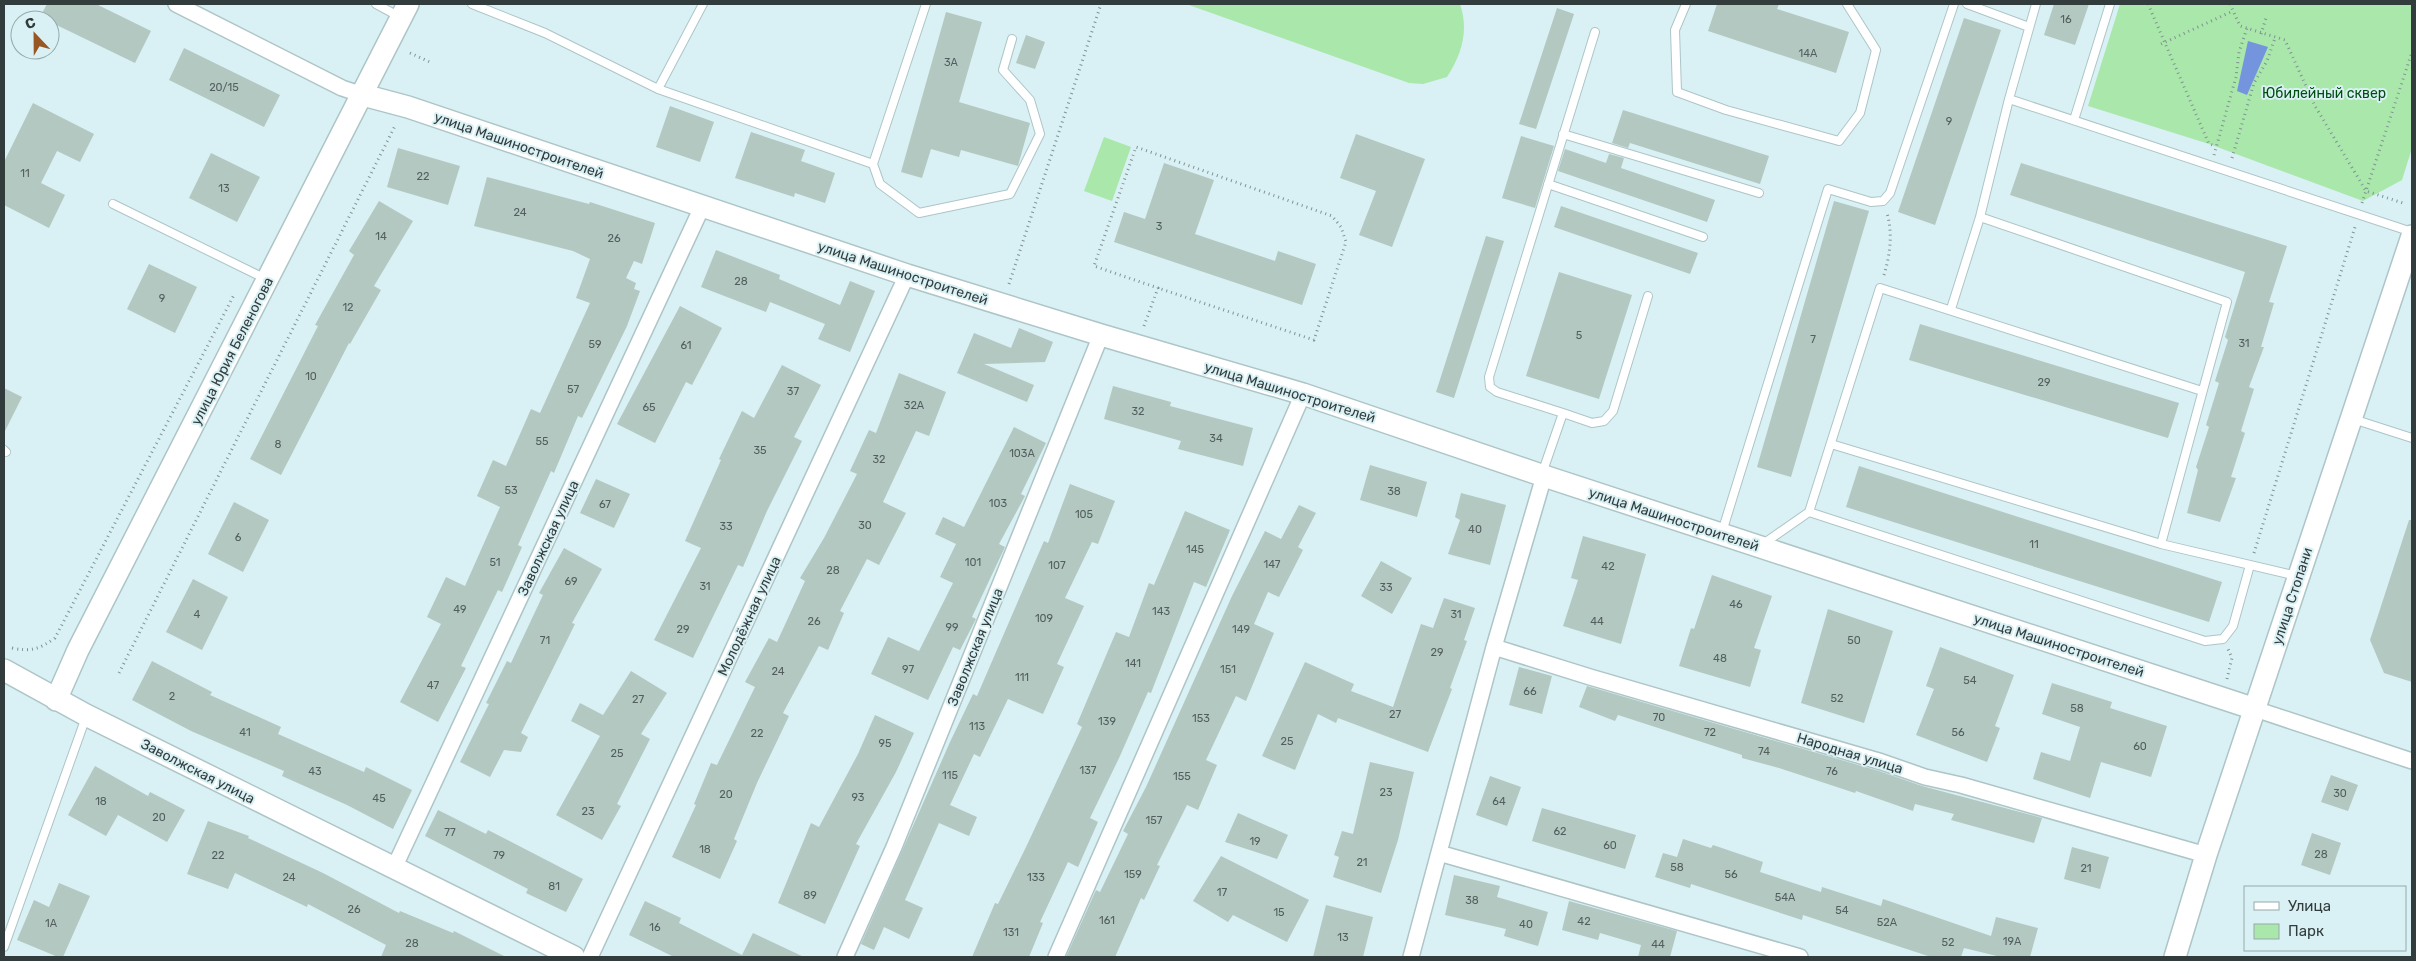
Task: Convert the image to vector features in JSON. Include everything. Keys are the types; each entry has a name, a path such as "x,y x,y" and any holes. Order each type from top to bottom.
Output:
{"street":[{"name":"улица Машиностроителей","path":"176,4 342,88 408,107 702,208 907,275 1101,335 1303,394 1759,547 2412,760"},
{"name":"улица Юрия Беленогова","path":"56,700 78,650 405,11"},
{"name":"Заволжская улица","path":"394,868 702,208"},
{"name":"улица Стопани","path":"2175,957 2206,855 2351,418 2407,271 2412,236"},
{"name":"Молодёжная улица","path":"590,957 907,275"},
{"name":"Заволжская улица","path":"845,957 894,847 1101,335"},
{"path":"1056,957 1303,394"},
{"path":"1411,957 1494,647 1544,476"},
{"name":"Народная улица","path":"1494,647 1590,678 1882,762 1925,777 1961,785 2206,855"},
{"name":"Заволжская улица","path":"4,670 56,700 574,957"},
{"path":"1439,853 1800,957"}],"lane":[{"path":"376,4 405,11"},
{"path":"472,4 545,33 658,89 874,164"},
{"path":"658,89 703,4"},
{"path":"926,4 874,164 880,184 919,213 1010,194 1040,134 1030,100 1003,70 1012,39"},
{"path":"1686,4 1675,30 1677,92 1726,110 1839,142 1860,113 1876,50 1847,4"},
{"path":"1722,534 1828,189 1871,202 1883,200 1890,192 1954,4"},
{"path":"1967,4 2029,26"},
{"path":"1951,309 1980,217 2009,99 2036,4"},
{"path":"2074,120 2110,4"},
{"path":"1595,32 1489,377 1490,387 1497,392 1592,422 1604,421 1614,411 1648,296"},
{"path":"2009,99 2412,232"},
{"path":"1564,134 1759,193"},
{"path":"1548,184 1702,237"},
{"path":"113,204 268,280"},
{"path":"1980,217 2228,302 2161,544"},
{"path":"1759,547 1809,512 1880,288 1951,309 2202,391"},
{"path":"1544,476 1544,465 1563,413"},
{"path":"2351,418 2412,438"},
{"path":"1831,444 2161,544 2298,577"},
{"path":"1809,512 2205,641 2223,639 2233,626 2250,565"},
{"path":"4,947 86,715"}],"path":[{"path":"1009,284 1101,4"},
{"path":"2148,4 2209,144 2216,146"},
{"path":"2230,4 2240,26 2284,40 2315,106 2366,191 2403,203"},
{"path":"2161,44 2233,11"},
{"path":"2261,34 2267,15"},
{"path":"2211,165 2236,77 2239,52 2247,28"},
{"path":"2229,171 2252,89 2267,61 2275,38"},
{"path":"2362,203 2412,52"},
{"path":"410,53 432,64"},
{"path":"119,673 398,120"},
{"path":"1136,147 1332,216 1341,226 1346,242 1314,340 1158,288 1094,266 1136,147"},
{"path":"1880,288 1888,262 1891,234 1883,200"},
{"path":"2250,565 2356,224"},
{"path":"12,648 27,652 43,647 55,638 247,270"},
{"path":"1142,329 1158,288"},
{"path":"2223,639 2232,658 2226,680"}],"green space":[{"path":"1186,4 1460,4 1463,14 1464,32 1457,60 1447,77 1423,84 1409,83"},
{"name":"Юбилейный сквер","path":"2120,4 2412,4 2412,148 2402,180 2363,201 2209,144 2088,106"},
{"path":"1104,137 1131,147 1112,201 1084,191"}],"water":[{"path":"2248,41 2268,47 2247,95 2237,91"}],"building":[{"path":"47,4 96,4 151,31 135,63 60,27 60,10 44,10"},
{"path":"1717,4 1779,4 1777,9 1849,32 1836,73 1708,31"},
{"path":"2054,4 2089,4 2075,45 2044,35"},
{"path":"1557,8 1574,14 1536,129 1519,124"},
{"path":"946,12 982,22 959,102 1030,123 1018,166 961,150 959,157 931,149 922,178 901,172"},
{"path":"1964,18 2001,30 1935,225 1898,212"},
{"path":"1026,35 1045,42 1035,69 1016,63"},
{"path":"184,48 280,95 264,127 169,80"},
{"path":"33,103 94,134 80,162 57,151 41,183 65,195 49,228 4,205 4,162"},
{"path":"670,106 714,122 700,162 656,147"},
{"path":"1623,110 1769,156 1760,184 1630,143 1628,148 1612,143"},
{"path":"751,132 805,150 801,161 835,173 825,203 795,193 794,197 735,178"},
{"path":"1356,134 1425,159 1392,247 1359,235 1376,191 1340,178"},
{"path":"1521,136 1554,146 1535,208 1502,198"},
{"path":"398,148 460,166 448,205 387,187"},
{"path":"1565,149 1606,163 1609,154 1624,158 1621,168 1715,200 1707,222 1558,171"},
{"path":"211,153 260,177 237,222 189,198"},
{"path":"1164,163 1214,180 1195,234 1275,261 1278,251 1316,264 1302,305 1114,242 1124,212 1145,219"},
{"path":"2021,163 2287,246 2269,302 2274,303 2261,347 2264,347 2249,387 2254,389 2241,431 2245,433 2231,477 2236,478 2220,522 2187,513 2198,470 2196,467 2209,427 2206,425 2219,383 2215,381 2228,340 2225,337 2245,272 2010,195"},
{"path":"487,177 589,204 590,202 655,223 642,264 634,261 626,278 636,283 634,289 640,291 627,326 582,418 578,416 554,473 551,471 518,545 522,547 502,592 498,590 461,666 466,668 438,722 400,702 441,624 427,617 446,577 465,586 500,507 477,496 493,460 506,466 531,409 540,413 590,303 576,298 590,259 573,251 474,226"},
{"path":"379,201 413,221 374,286 381,290 349,343 281,475 250,459 318,326 315,325 354,255 349,251"},
{"path":"1834,201 1869,211 1791,477 1757,467"},
{"path":"1561,206 1698,253 1690,274 1554,227"},
{"path":"1486,236 1504,241 1454,398 1436,392"},
{"path":"716,250 780,275 779,279 840,305 850,281 875,291 850,352 818,339 825,324 770,302 766,312 701,287"},
{"path":"149,264 197,287 175,333 127,309"},
{"path":"1559,272 1632,295 1599,399 1526,376"},
{"path":"680,306 722,328 692,385 686,382 655,443 617,424"},
{"path":"1920,324 2179,403 2168,438 1909,360"},
{"path":"1019,328 1053,342 1045,362 984,364 1034,385 1027,402 957,373 974,333 1011,348"},
{"path":"782,365 821,385 794,437 802,441 767,511 743,567 738,565 693,658 654,640 701,548 685,541 721,460 719,459 742,411 754,418"},
{"path":"899,373 946,392 929,436 916,431 883,502 906,513 879,565 867,559 840,611 844,613 828,650 819,646 783,713 789,716 757,783 734,839 737,841 720,879 672,857 696,805 694,804 711,763 717,765 755,687 745,682 769,638 777,642 805,581 800,578 824,538 857,474 850,471 869,430 876,433"},
{"path":"1113,386 1171,402 1170,406 1253,428 1243,466 1178,449 1181,441 1104,419"},
{"path":"4,388 22,397 4,433"},
{"path":"1014,427 1046,443 1021,494 1025,496 999,544 1005,547 972,617 976,619 960,650 953,647 928,700 871,674 888,637 919,651 953,583 940,577 956,544 935,534 943,517 964,527"},
{"path":"1370,465 1427,482 1417,517 1360,500"},
{"path":"1859,466 2222,582 2209,622 1846,507"},
{"path":"596,479 630,494 614,528 580,513"},
{"path":"1070,484 1115,501 1098,544 1092,542 1065,598 1084,606 1057,664 1064,667 1043,714 1008,699 980,757 974,754 950,805 977,817 969,836 939,823 905,900 923,908 909,939 884,927 874,950 861,944 950,742 973,694 977,696 1044,541 1048,543"},
{"path":"1461,493 1506,505 1490,565 1448,554 1460,520 1455,517"},
{"path":"234,502 269,520 243,572 208,554"},
{"path":"1299,505 1316,513 1298,547 1303,550 1279,597 1268,592 1254,624 1274,633 1246,701 1236,696 1206,760 1217,765 1198,810 1187,805 1157,865 1160,866 1144,900 1141,898 1115,957 1066,957 1096,890 1100,892 1128,834 1123,831 1146,787 1232,596 1265,531 1281,539"},
{"path":"1185,511 1230,530 1206,587 1194,582 1151,693 1148,692 1090,818 1098,822 1078,867 1068,862 1040,922 1043,923 1029,957 972,957 995,903 998,904 1082,727 1077,724 1116,632 1129,637 1149,583 1154,585"},
{"path":"2409,520 2412,520 2412,682 2384,673 2370,640"},
{"path":"1583,536 1646,554 1621,644 1563,626 1578,580 1571,578"},
{"path":"564,548 602,569 572,623 575,624 521,733 528,737 521,752 504,750 490,777 460,762 489,704 486,703 507,661 511,663 543,595 539,593"},
{"path":"1381,561 1412,578 1392,614 1361,596"},
{"path":"1712,575 1772,596 1754,648 1761,650 1750,687 1679,666 1691,628 1694,629"},
{"path":"193,579 228,597 202,650 166,632"},
{"path":"1444,598 1475,608 1464,640 1467,641 1450,688 1452,689 1428,752 1338,718 1336,723 1318,714 1295,770 1262,756 1305,662 1354,684 1351,691 1393,707 1421,624 1433,628"},
{"path":"1828,609 1893,631 1864,723 1801,703"},
{"path":"1940,647 2014,675 1995,726 2000,728 1987,762 1916,735 1934,689 1926,686"},
{"path":"152,661 212,692 210,695 281,727 278,734 364,772 366,767 412,790 393,829 347,805 282,776 284,771 191,731 132,700"},
{"path":"1519,667 1552,676 1542,714 1509,705"},
{"path":"631,671 667,693 641,734 650,739 617,804 621,806 602,840 556,815 600,736 571,721 580,703 603,715"},
{"path":"2052,683 2112,702 2110,708 2167,726 2151,777 2101,762 2090,798 2033,779 2041,752 2070,761 2080,727 2042,714"},
{"path":"1587,686 1879,771 1922,786 2042,818 2034,843 1951,820 1954,814 1915,804 1913,811 1856,791 1855,793 1742,758 1742,755 1618,715 1615,721 1579,707"},
{"path":"875,715 914,733 896,772 856,844 860,846 825,924 778,903 811,823 819,827 858,754"},
{"path":"1370,762 1414,772 1398,840 1381,893 1333,877 1339,857 1334,855 1342,831 1353,834"},
{"path":"95,766 148,796 150,792 185,810 167,842 118,815 106,836 68,815"},
{"path":"2331,775 2358,785 2348,811 2321,802"},
{"path":"1490,776 1521,787 1507,826 1476,815"},
{"path":"1542,808 1636,835 1625,869 1532,841"},
{"path":"438,810 486,834 488,830 583,879 566,912 526,893 528,889 425,836"},
{"path":"1238,813 1288,835 1277,859 1225,842"},
{"path":"208,821 249,836 248,838 323,873 399,913 400,911 453,933 454,931 506,957 381,957 386,945 308,904 307,907 235,873 228,889 187,874"},
{"path":"2312,833 2341,843 2330,875 2301,865"},
{"path":"1683,839 1711,848 1713,845 1763,862 1760,872 1821,892 1822,887 1881,906 1883,899 1991,936 1996,917 2038,928 2030,957 2001,957 1964,948 1961,957 1931,957 1803,915 1802,920 1691,884 1690,888 1655,877 1663,853 1677,857"},
{"path":"2072,847 2109,857 2100,889 2064,879"},
{"path":"1221,856 1309,900 1287,942 1233,915 1228,922 1193,901"},
{"path":"1454,875 1500,886 1497,897 1548,912 1538,946 1504,936 1506,929 1445,915"},
{"path":"59,883 90,896 63,957 58,957 17,940 34,900 49,907"},
{"path":"645,901 681,918 679,923 742,955 753,933 804,957 674,957 629,935"},
{"path":"1569,901 1677,931 1670,957 1638,957 1641,945 1600,933 1598,940 1562,930"},
{"path":"1326,905 1373,917 1363,957 1313,957"}]}
